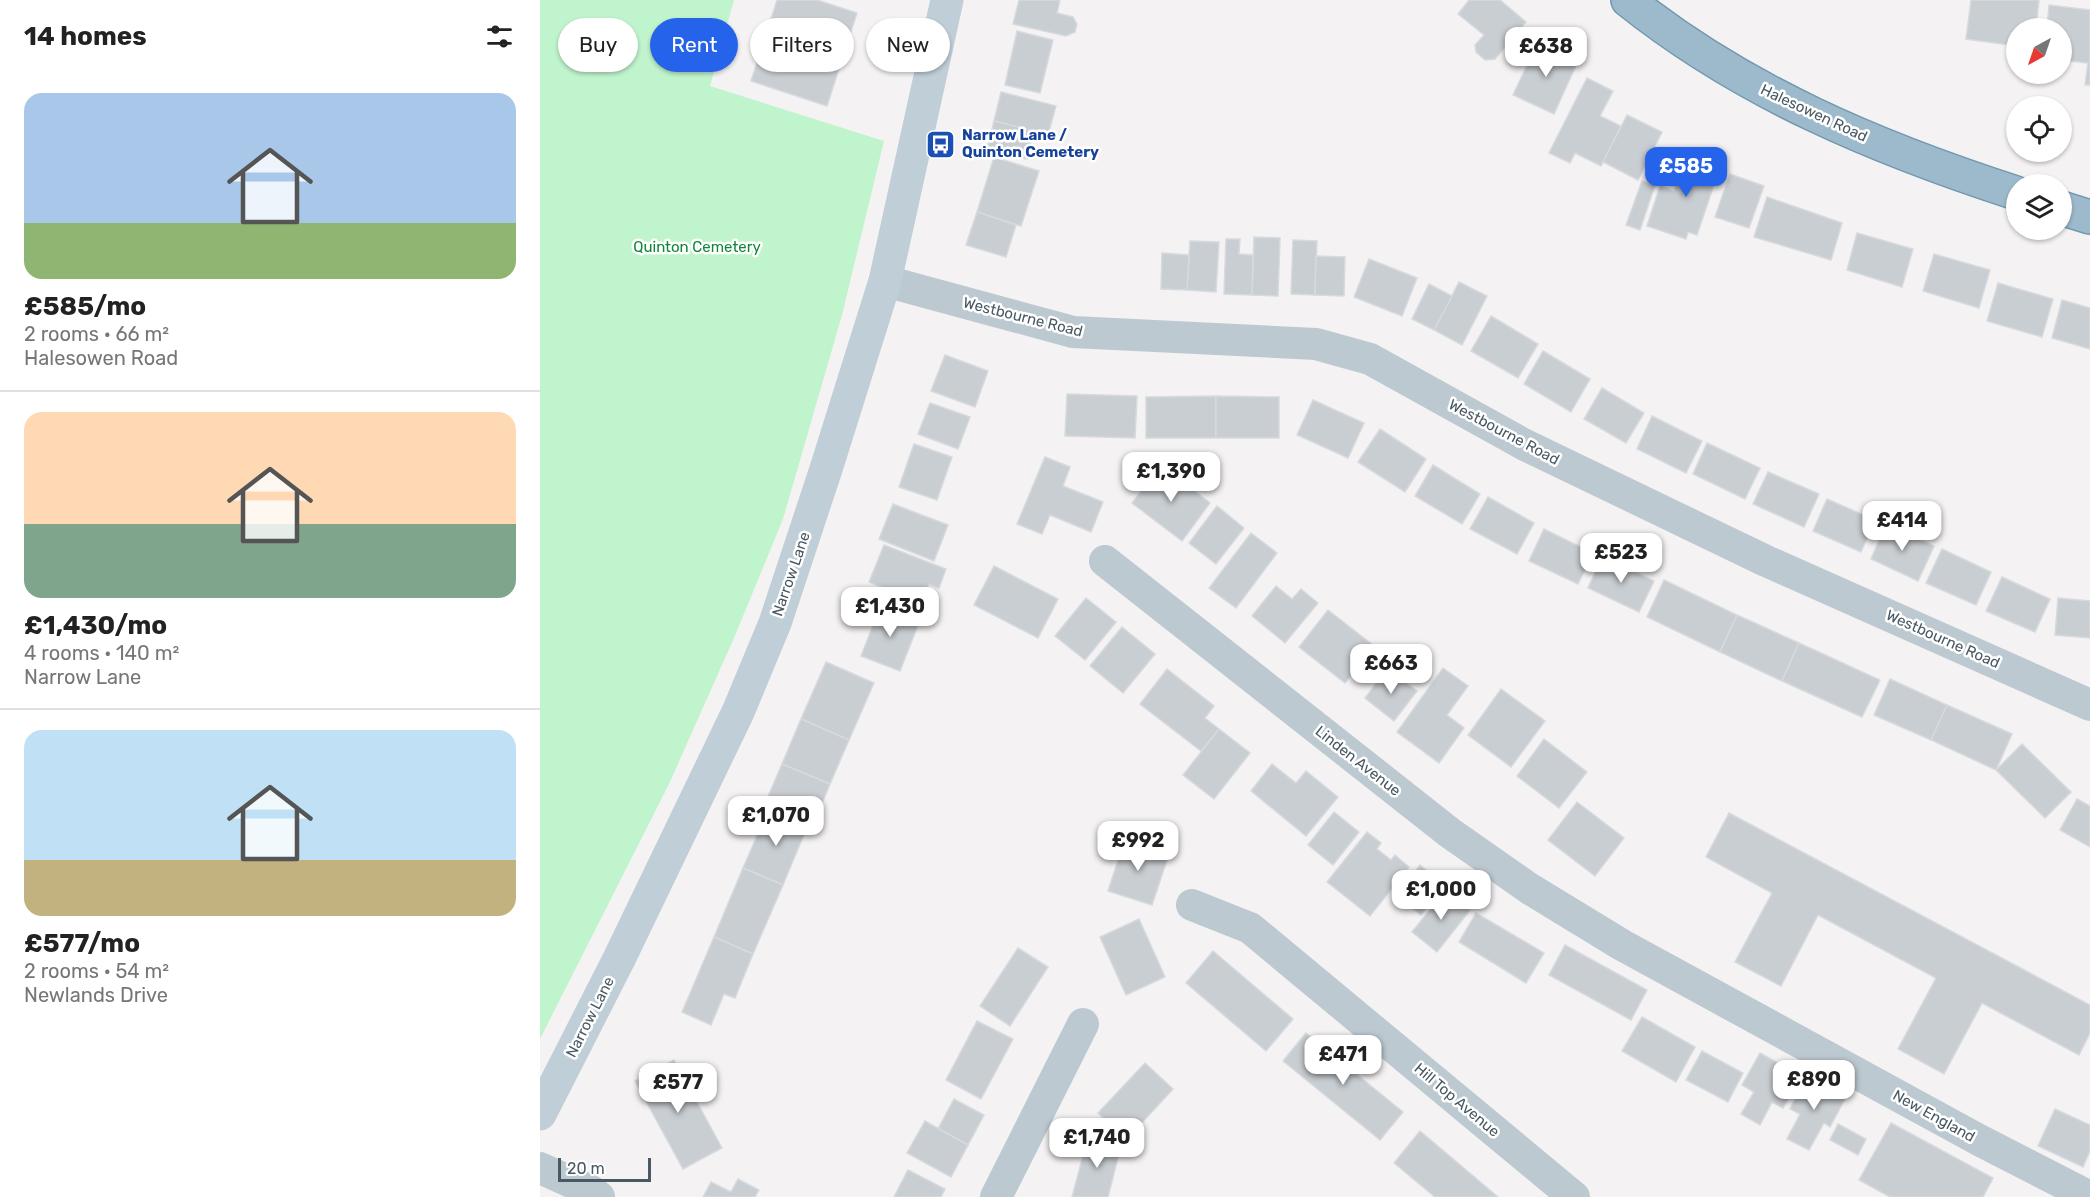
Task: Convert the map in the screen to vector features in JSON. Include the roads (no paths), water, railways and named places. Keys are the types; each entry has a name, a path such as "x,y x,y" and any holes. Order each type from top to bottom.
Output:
{"highway":[{"name":"Halesowen Road","path":"1628,0 1710,59 1777,97 1899,151 2006,189"},
{"path":"2072,211 2090,217"}],"main road":[{"name":"Narrow Lane","path":"540,1114 619,959 738,712 775,623 885,282 946,0"}],"street":[{"name":"Westbourne Road","path":"885,282 1074,332 1316,344 1370,359 1525,445 1745,551 2090,705"},
{"name":"Linden Avenue","path":"1105,561 1450,834 1530,889 1622,945"},
{"name":"Hill Top Avenue","path":"1192,905 1250,928 1574,1197"},
{"name":"New England","path":"1622,945 1979,1140 2090,1197"},
{"path":"996,1197 1083,1024"},
{"path":"540,1168 591,1191 599,1197"}],"place":[{"name":"Narrow Lane / Quinton Cemetery","path":"941,144"}],"park label":[{"name":"Quinton Cemetery","path":"697,247"}]}
